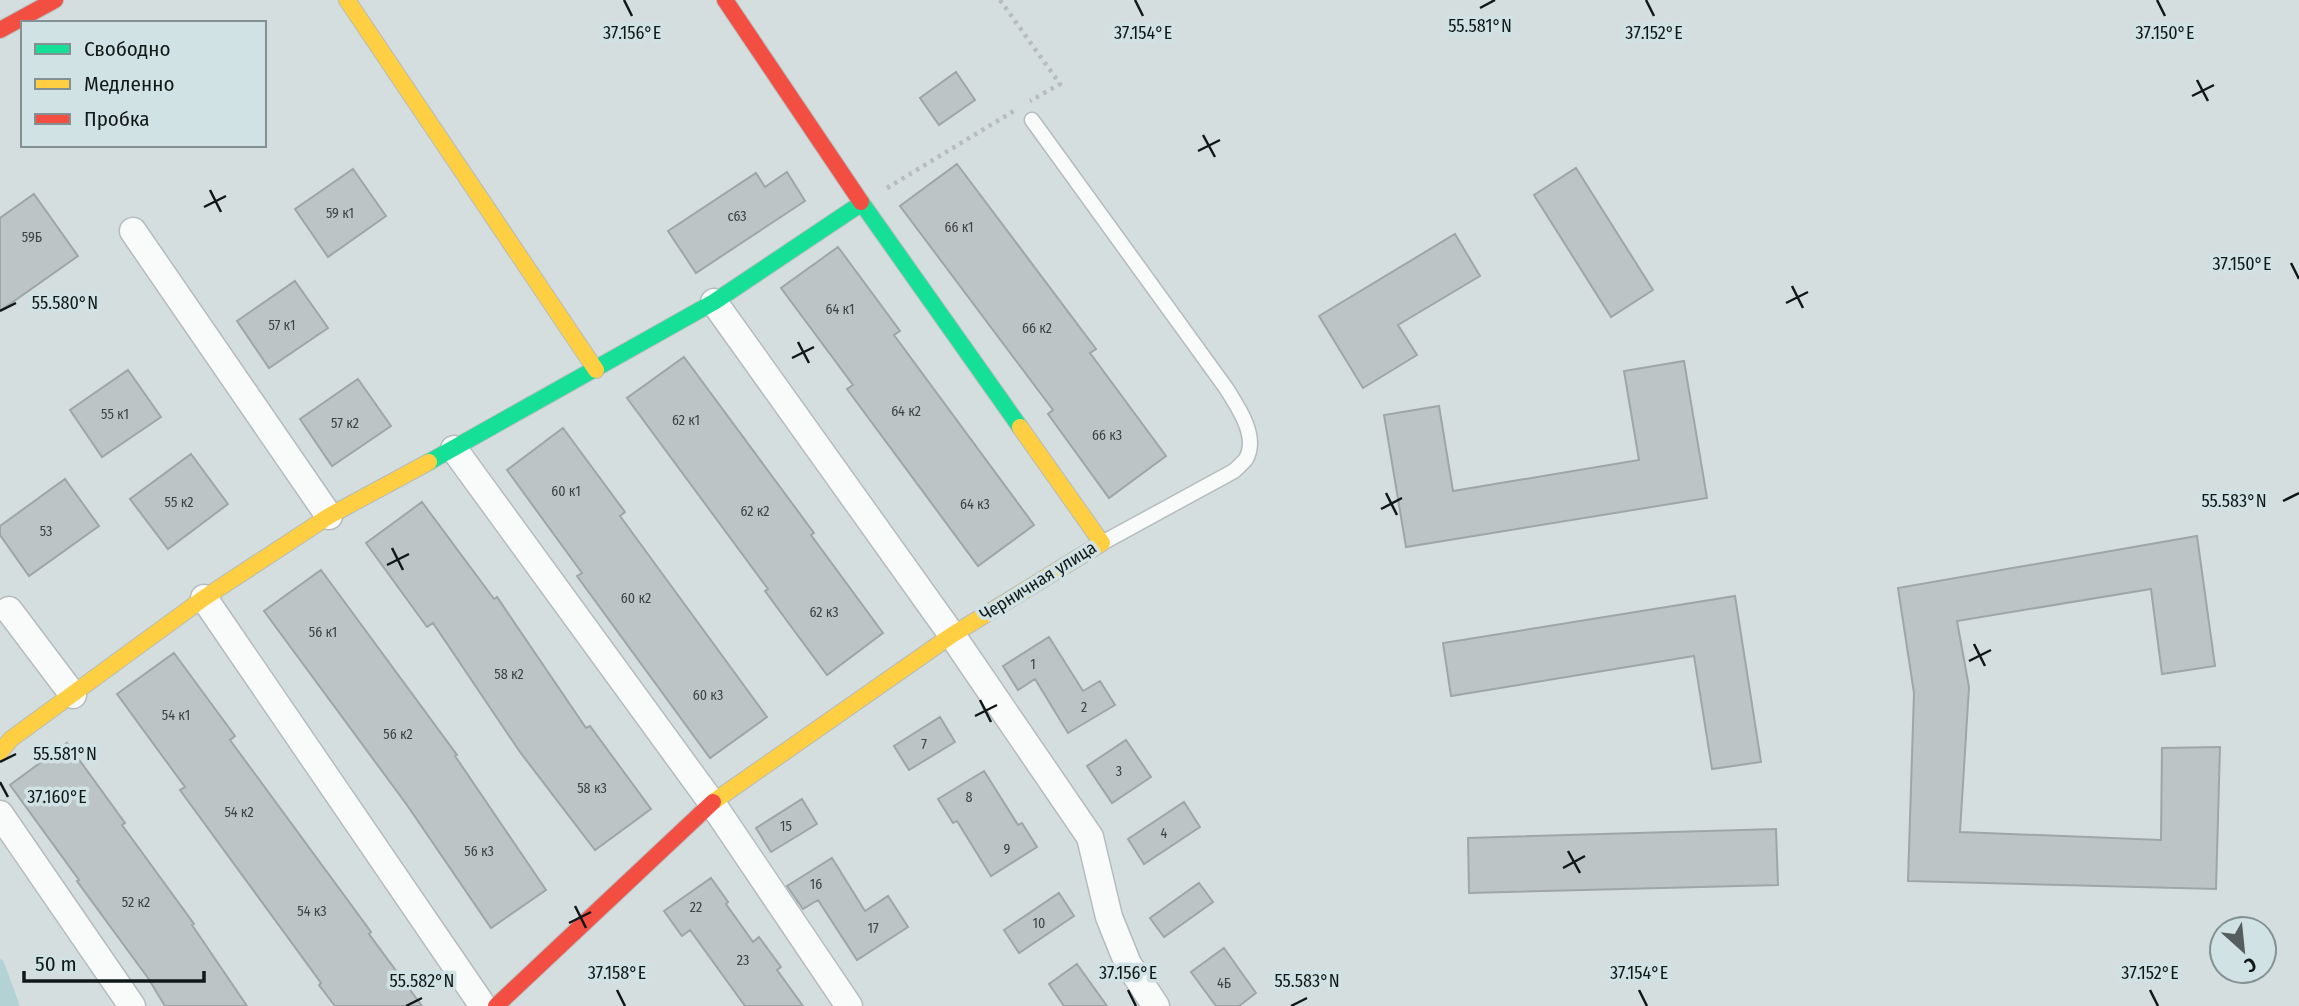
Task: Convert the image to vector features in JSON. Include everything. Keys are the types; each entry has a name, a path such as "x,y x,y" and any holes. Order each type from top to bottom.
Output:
{"street":[{"path":"0,30 55,0"},
{"path":"347,0 596,370"},
{"name":"Черничная улица","path":"496,1006 712,803 952,635 1102,543 862,203 725,0"},
{"path":"0,752 11,739 204,598 329,516 454,449 714,302 862,203"},
{"path":"133,231 329,516"},
{"path":"714,302 952,635 1090,837 1109,917 1128,964 1156,1006"},
{"path":"454,449 712,803 849,1006"},
{"path":"204,598 484,1006"},
{"path":"9,610 73,695"},
{"path":"0,814 132,1006"}],"lane":[{"path":"1032,120 1226,388 1240,410 1251,444 1246,460 1234,471 1102,543"}],"path":[{"path":"862,203 1059,83 1000,0"}],"shaded area":[{"path":"0,959 3,960 20,1006 0,1006"}],"building":[{"path":"956,72 975,100 939,125 920,98"},
{"path":"957,164 1096,349 1090,353 1166,456 1109,498 1048,414 1053,410 900,206"},
{"path":"1576,168 1653,290 1611,317 1534,195"},
{"path":"353,169 386,216 328,257 295,209"},
{"path":"787,172 805,201 696,273 668,231 756,173 765,187"},
{"path":"34,194 78,256 0,311 0,218"},
{"path":"1455,234 1480,276 1398,325 1417,355 1363,388 1319,316"},
{"path":"838,247 900,331 894,335 1034,525 978,566 847,389 853,385 781,288"},
{"path":"295,281 328,328 269,368 237,321"},
{"path":"684,357 814,533 811,535 883,633 827,675 765,591 768,589 627,398"},
{"path":"1684,361 1707,498 1406,547 1384,415 1439,406 1453,491 1639,460 1624,371"},
{"path":"128,370 161,417 102,457 70,410"},
{"path":"358,379 391,426 332,466 300,419"},
{"path":"563,428 625,512 620,516 767,717 710,758 577,576 582,573 507,470"},
{"path":"191,454 228,504 168,549 130,499"},
{"path":"65,479 99,526 29,576 0,535 0,526"},
{"path":"422,502 494,599 497,597 586,728 590,726 651,809 595,850 520,752 433,623 427,627 366,543"},
{"path":"2197,536 2215,666 2162,674 2151,589 1957,621 1969,687 1960,832 2161,840 2162,748 2220,747 2216,889 1908,881 1914,693 1898,588"},
{"path":"321,570 457,755 455,756 546,890 491,928 407,805 264,611"},
{"path":"1735,596 1761,762 1712,769 1694,656 1451,696 1443,643"},
{"path":"1049,637 1083,691 1100,681 1115,705 1068,733 1035,679 1018,690 1003,666"},
{"path":"174,653 235,736 230,740 422,1006 335,1006 180,790 185,787 117,694"},
{"path":"940,717 955,742 909,770 894,746"},
{"path":"1126,740 1151,777 1112,803 1087,766"},
{"path":"67,743 125,823 122,825 194,924 192,925 247,1006 165,1006 148,978 10,785"},
{"path":"984,771 1018,825 1022,823 1037,847 991,876 957,821 953,823 938,799"},
{"path":"802,799 817,824 771,852 756,828"},
{"path":"1184,802 1200,827 1144,864 1128,839"},
{"path":"1776,829 1778,885 1469,893 1468,838"},
{"path":"832,858 865,911 888,896 908,927 857,960 818,900 803,909 787,886"},
{"path":"711,878 753,942 759,937 781,967 777,970 803,1006 745,1006 690,930 682,936 664,911"},
{"path":"1199,883 1213,902 1164,937 1150,918"},
{"path":"1059,893 1074,916 1019,953 1004,930"},
{"path":"1224,948 1256,993 1239,1006 1216,1006 1191,972"},
{"path":"1077,964 1107,1006 1064,1006 1049,984"}],"traffic: fast":[{"path":"861,202 1020,427"},
{"path":"429,462 714,302 862,203"}],"traffic: slow":[{"path":"347,0 596,370"},
{"path":"713,802 952,635 1102,543 1020,427"},
{"path":"0,752 11,739 204,598 329,516 429,462"}],"traffic: jam":[{"path":"0,30 55,0"},
{"path":"725,0 861,202"},
{"path":"496,1006 713,802"}]}
